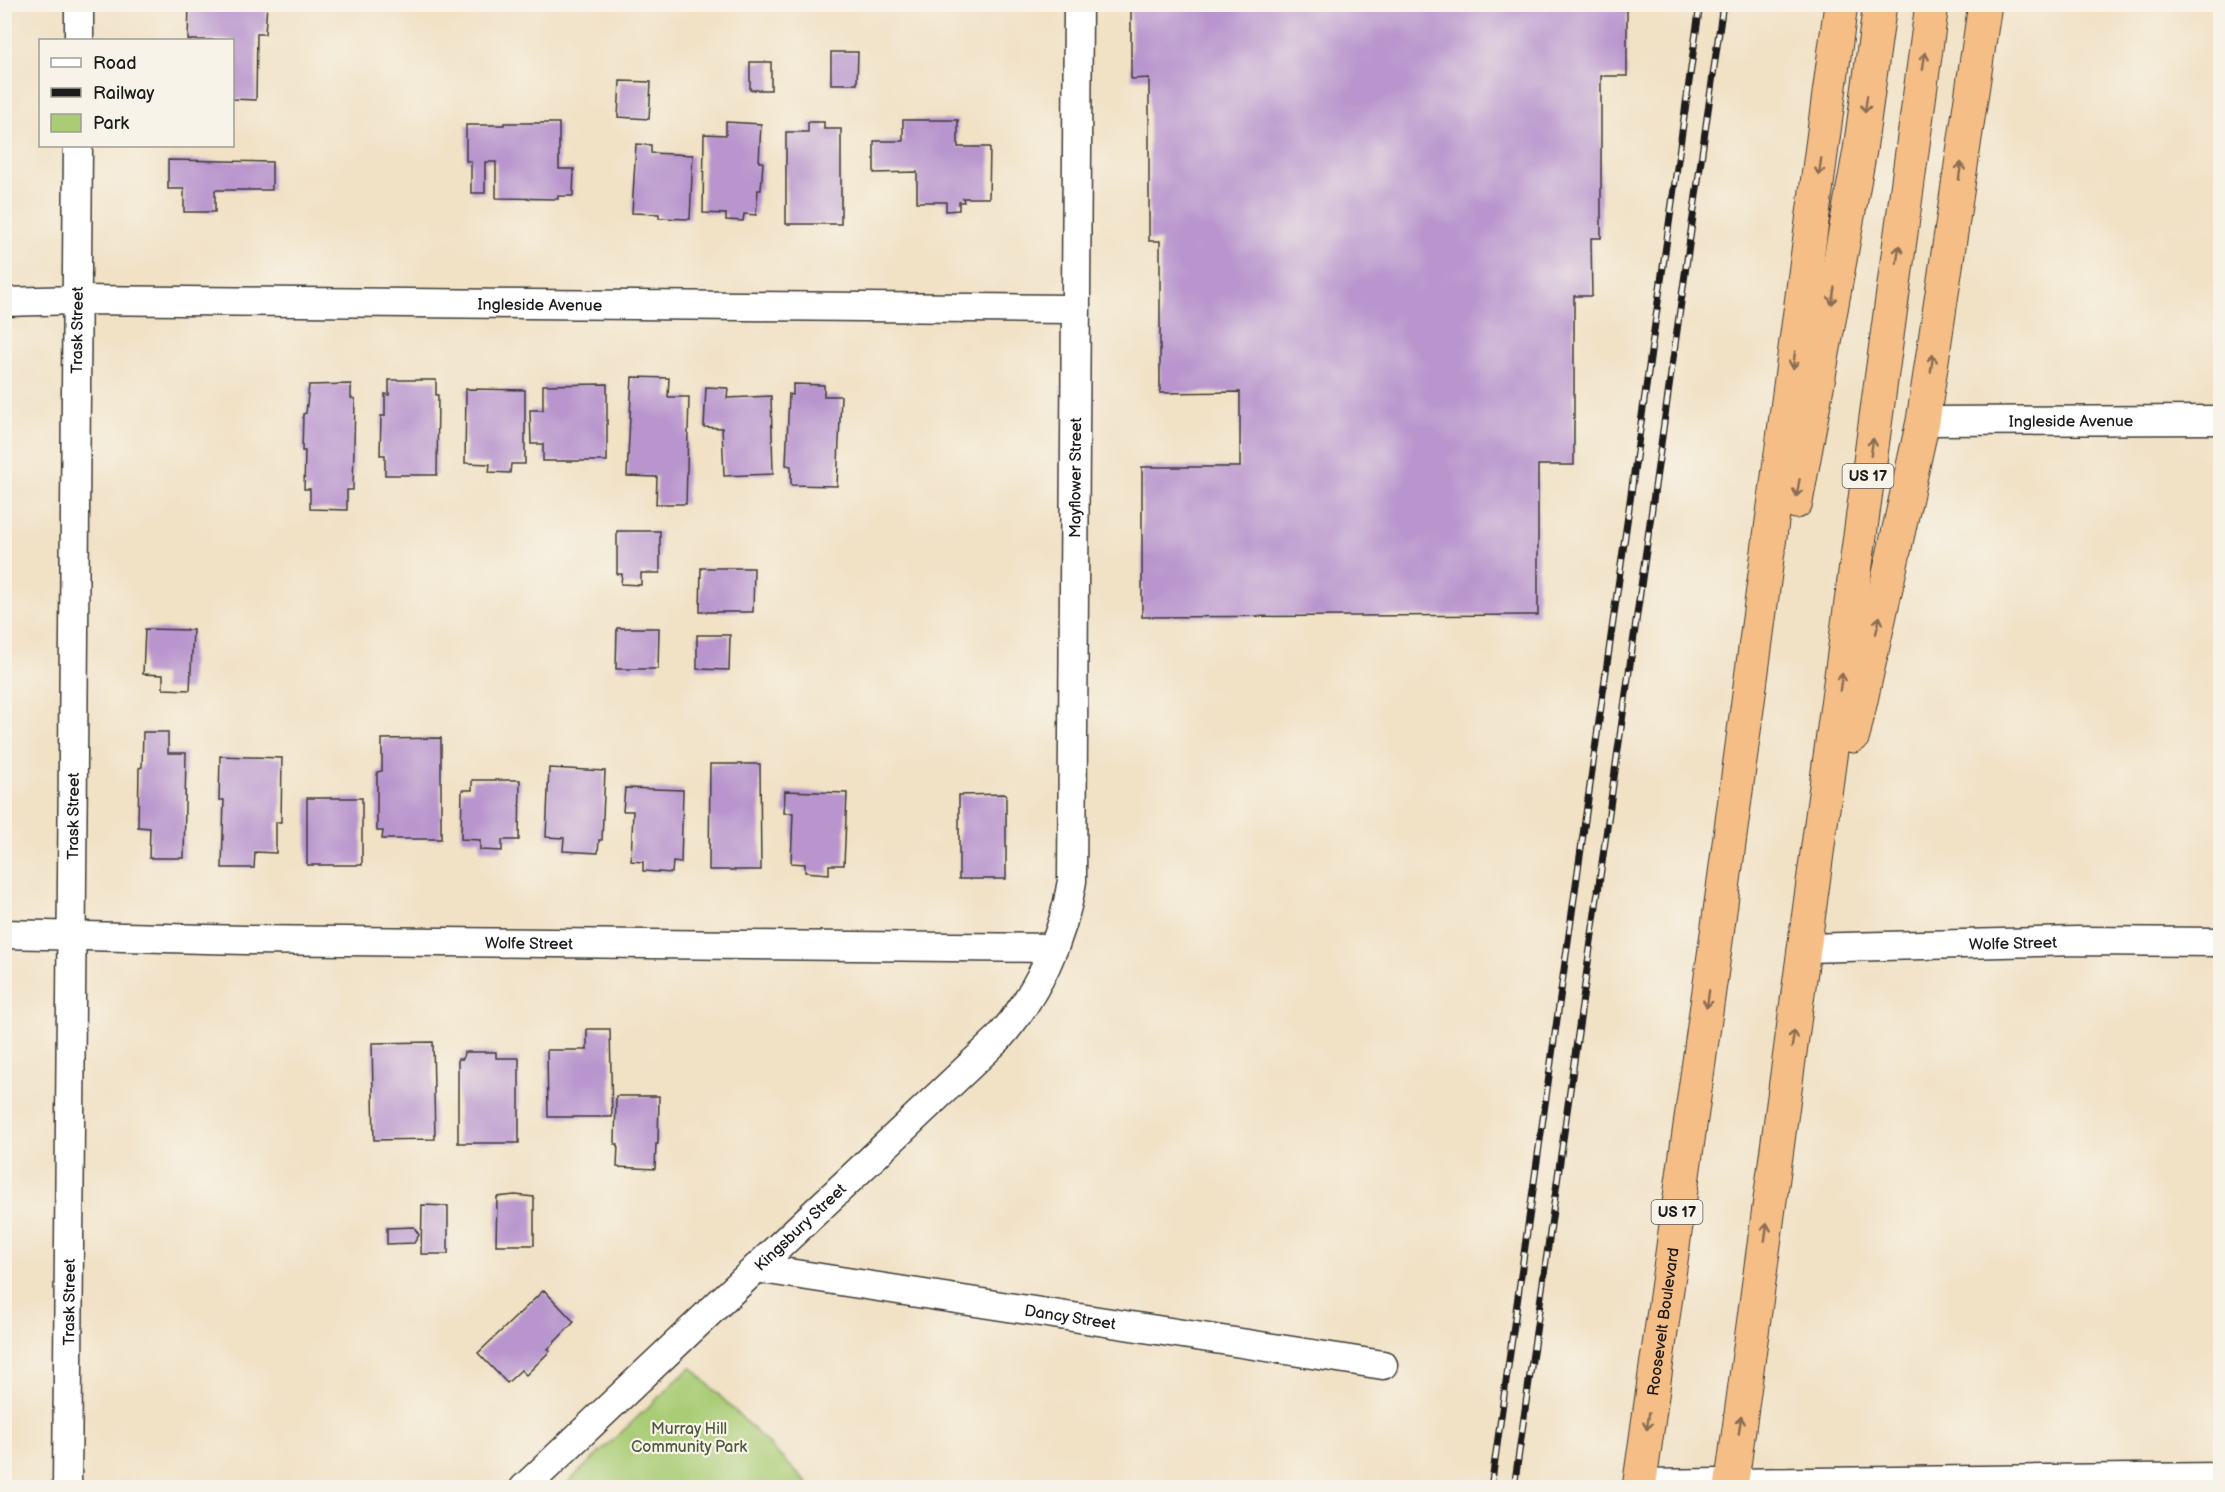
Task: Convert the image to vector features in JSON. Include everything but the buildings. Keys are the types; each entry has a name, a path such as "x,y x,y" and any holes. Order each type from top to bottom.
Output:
{"highway":[{"path":"1716,941 1841,4"},
{"name":"US 17","path":"1716,941 1860,150 1880,4"},
{"name":"US 17","path":"1731,1485 1932,4"},
{"path":"1805,948 1923,421 1985,4"},
{"name":"Roosevelt Boulevard","path":"1639,1486 1716,941"}],"street":[{"path":"79,4 79,39"},
{"name":"Mayflower Street","path":"1053,948 1072,881 1078,4"},
{"name":"Trask Street","path":"68,1488 70,935 78,147"},
{"name":"Ingleside Avenue","path":"4,302 76,300 1075,309"},
{"name":"Ingleside Avenue","path":"1923,421 2220,420"},
{"name":"Wolfe Street","path":"4,934 246,940 1053,948"},
{"name":"Wolfe Street","path":"1805,948 2078,941 2220,942"},
{"name":"Kingsbury Street","path":"524,1488 998,1039 1016,1019 1038,985 1053,948"},
{"name":"Dancy Street","path":"756,1268 1383,1365"},
{"path":"1639,1486 2220,1478"}],"green space":[{"name":"Murray Hill Community Park","path":"691,1367 811,1487 563,1487"}],"railway":[{"path":"1491,1488 1700,4"},
{"path":"1514,1488 1723,4"}]}
